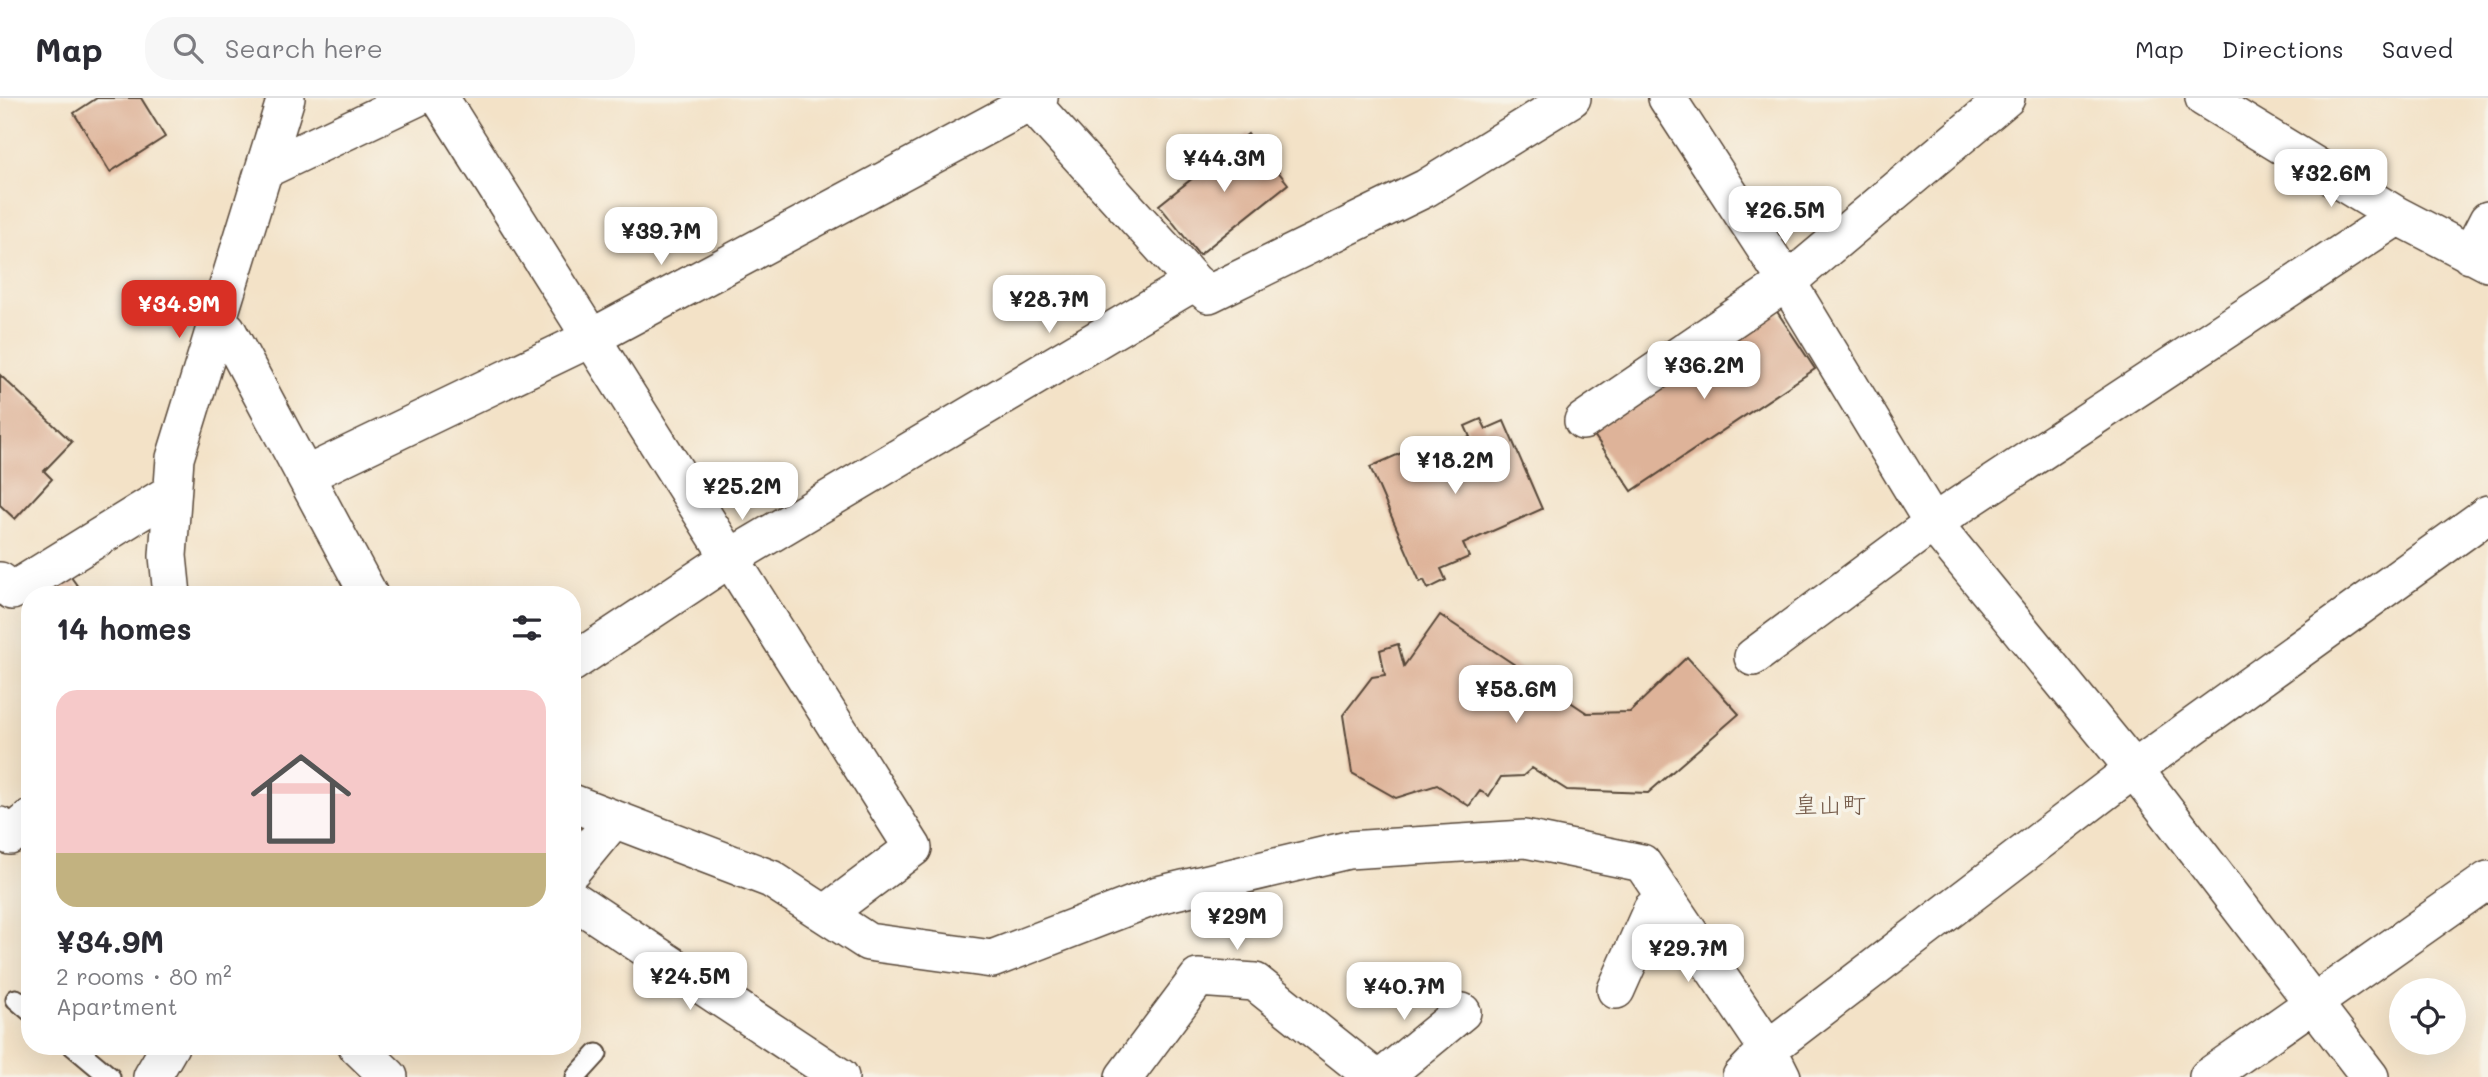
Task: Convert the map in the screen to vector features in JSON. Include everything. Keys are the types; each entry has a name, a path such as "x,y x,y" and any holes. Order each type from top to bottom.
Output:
{"street":[{"path":"171,586 167,556 175,458 214,324 286,98"},
{"path":"264,170 415,98"},
{"path":"440,98 589,339 913,849 825,914"},
{"path":"306,475 589,339 1033,100 1194,282 1209,294 1426,188 1572,98"},
{"path":"1667,98 1787,282 1933,523 2134,769 2370,1077"},
{"path":"1584,421 1787,282 2006,98"},
{"path":"2207,99 2398,216 2479,259 2488,220"},
{"path":"1753,657 1933,523 2398,216"},
{"path":"581,657 730,558 1194,282"},
{"path":"214,324 227,330 364,586"},
{"path":"4,593 172,492"},
{"path":"1741,1077 1775,1063 2134,769 2488,514"},
{"path":"581,806 771,880 868,942 992,959 1158,895 1348,849 1525,839 1642,863 1775,1063"},
{"path":"581,859 614,819"},
{"path":"0,826 10,835 21,826"},
{"path":"2208,1077 2488,880"},
{"path":"1616,990 1652,909 1665,899"},
{"path":"581,905 840,1077"},
{"path":"1124,1077 1198,978 1255,982 1374,1077"},
{"path":"1383,1077 1462,1012"},
{"path":"152,1077 165,1055"},
{"path":"366,1055 389,1077"}],"lane":[{"path":"576,1077 597,1054"},
{"path":"84,1055 110,1077"}],"building":[{"path":"97,98 141,98 165,137 110,172 74,113"},
{"path":"1248,134 1288,184 1199,255 1159,205"},
{"path":"1776,310 1815,369 1632,491 1592,432"},
{"path":"0,375 72,442 44,471 52,479 15,519 0,505"},
{"path":"1481,419 1486,429 1504,421 1542,509 1463,544 1469,557 1441,569 1446,580 1428,589 1424,580 1420,582 1370,467 1417,446 1423,458 1470,437 1465,426"},
{"path":"68,573 77,586 50,586"},
{"path":"1440,615 1587,713 1630,712 1687,657 1739,714 1648,793 1567,790 1532,768 1523,776 1501,777 1489,796 1480,791 1469,806 1437,785 1396,798 1352,773 1343,715 1372,677 1385,675 1380,650 1398,644 1404,666"}],"district":[{"name":"皇山町","path":"1830,803"}]}
